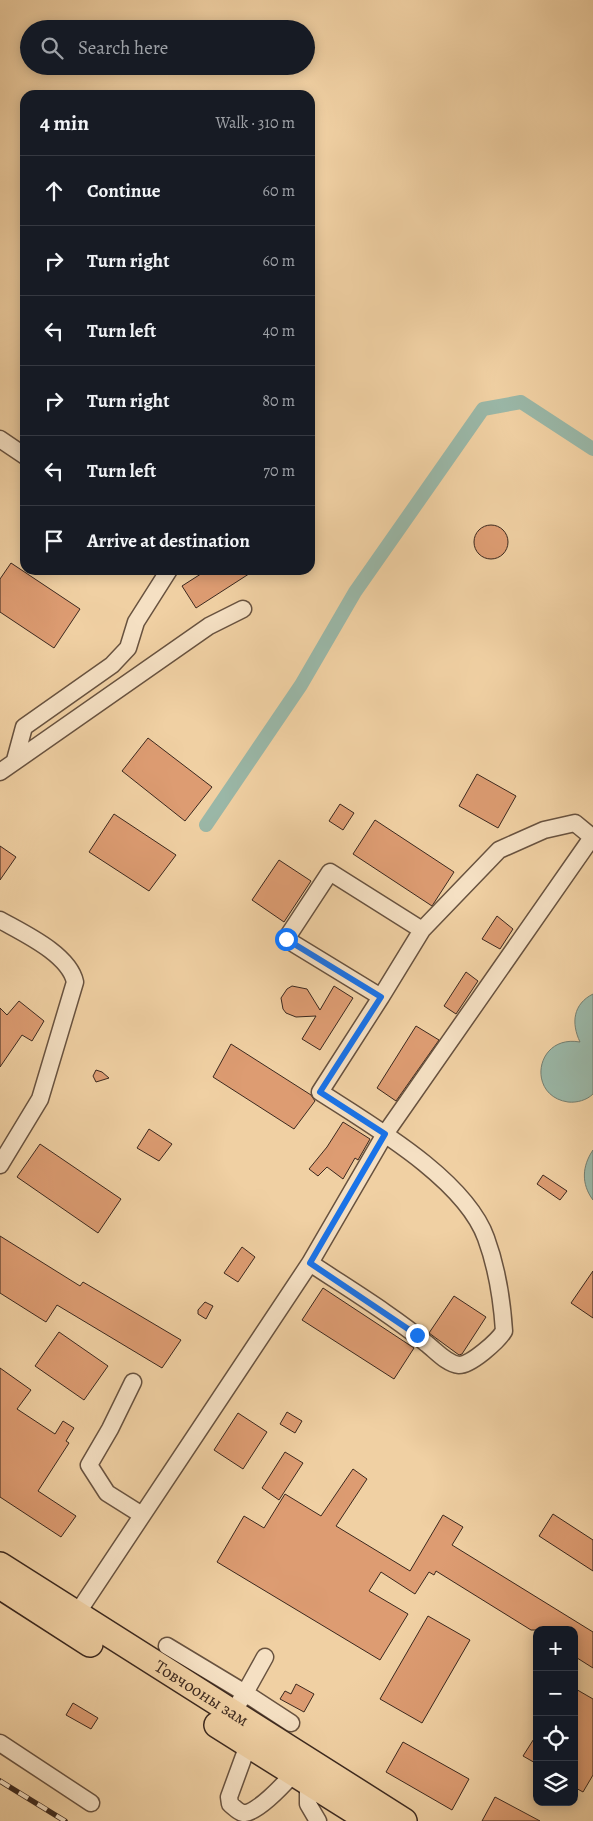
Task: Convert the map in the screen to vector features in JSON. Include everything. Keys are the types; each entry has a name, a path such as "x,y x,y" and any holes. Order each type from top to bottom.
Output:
{"highway":[{"name":"Товчооны зам","path":"0,1565 76,1615 238,1703 404,1821"},
{"name":"Товчооны зам","path":"0,1586 248,1745 303,1787 370,1821"}],"street":[{"path":"0,439 20,453"},
{"path":"15,760 24,727 112,665 128,648 136,622 166,575"},
{"path":"0,772 209,626 243,609"},
{"path":"76,1615 310,1263 385,1134 593,836 575,823 544,830 499,850 422,930 320,1092 385,1134 429,1166 472,1213 488,1246 502,1299 504,1331 498,1340 462,1365 452,1364 417,1335 310,1263"},
{"path":"381,997 286,939 330,872 422,930"},
{"path":"0,920 41,944 64,961 70,969 75,982 40,1099 0,1164"},
{"path":"133,1382 110,1429 89,1465 107,1493 142,1515"},
{"path":"168,1646 238,1703 291,1722"},
{"path":"238,1703 265,1657"},
{"path":"0,1743 91,1803"},
{"path":"248,1745 229,1797 230,1804 241,1813 248,1812 269,1798 303,1787"},
{"path":"303,1787 305,1821"},
{"path":"303,1787 318,1821"}],"shaded area":[{"path":"593,994 593,1094 582,1101 568,1102 555,1097 546,1089 541,1078 541,1067 545,1056 553,1047 565,1042 580,1042 575,1028 576,1015 581,1003"},
{"path":"593,1150 593,1200 586,1188 584,1175 589,1156"}],"building":[{"path":"491,525 498,526 503,530 507,535 507,549 503,554 498,558 491,559 484,558 479,554 475,549 474,542 475,535 479,530 484,526"},
{"path":"11,563 20,569 20,575 29,575 80,609 54,648 0,612 0,579"},
{"path":"199,575 247,575 196,608 182,586"},
{"path":"148,738 212,787 185,821 122,771"},
{"path":"477,774 516,796 498,828 459,806"},
{"path":"340,804 354,813 343,830 329,821"},
{"path":"114,814 176,855 149,891 89,852"},
{"path":"375,820 454,872 432,906 353,854"},
{"path":"0,846 16,857 0,880"},
{"path":"279,860 311,881 284,922 252,900"},
{"path":"497,916 513,929 500,949 482,939"},
{"path":"466,972 478,981 456,1014 444,1006"},
{"path":"292,986 307,989 320,1010 334,986 353,998 320,1050 302,1039 316,1016 296,1017 286,1013 283,1009 281,998 287,989"},
{"path":"19,1001 44,1021 32,1041 22,1035 0,1067 0,1008 7,1015"},
{"path":"416,1026 439,1040 396,1101 377,1088"},
{"path":"231,1044 311,1095 315,1101 294,1129 213,1077"},
{"path":"96,1070 109,1078 96,1082 93,1076"},
{"path":"343,1122 370,1139 358,1160 355,1158 343,1179 327,1167 318,1176 309,1169 327,1147"},
{"path":"149,1129 172,1144 159,1161 137,1148"},
{"path":"40,1144 121,1199 98,1233 17,1177"},
{"path":"543,1175 567,1191 560,1200 537,1184"},
{"path":"0,1236 80,1286 83,1282 181,1340 162,1368 57,1305 46,1322 0,1293"},
{"path":"242,1247 255,1257 238,1282 224,1273"},
{"path":"593,1271 593,1318 571,1303"},
{"path":"323,1288 414,1348 394,1379 302,1320"},
{"path":"454,1296 486,1317 462,1354 459,1355 429,1333"},
{"path":"205,1302 213,1306 206,1319 198,1314 198,1310"},
{"path":"59,1332 108,1366 84,1400 35,1366"},
{"path":"0,1368 31,1390 17,1409 55,1434 63,1421 74,1428 66,1441 69,1443 38,1491 76,1516 61,1537 0,1497"},
{"path":"287,1412 302,1421 295,1433 280,1424"},
{"path":"238,1413 267,1432 243,1469 214,1450"},
{"path":"285,1452 303,1463 279,1500 262,1488"},
{"path":"353,1469 367,1479 336,1526 410,1571 443,1515 463,1527 452,1545 593,1632 593,1668 578,1659 578,1626 533,1626 533,1630 531,1630 436,1571 434,1575 429,1572 415,1594 381,1572 369,1591 408,1614 380,1660 217,1562 244,1516 264,1528 285,1494 321,1516"},
{"path":"553,1514 593,1540 593,1571 539,1536"},
{"path":"428,1616 470,1640 422,1723 380,1699"},
{"path":"296,1684 314,1694 304,1712 280,1699 285,1691 291,1694"},
{"path":"578,1690 593,1699 593,1775 583,1792 578,1789"},
{"path":"73,1703 98,1718 91,1729 66,1715"},
{"path":"533,1740 533,1762 523,1756"},
{"path":"403,1742 469,1779 452,1810 386,1772"},
{"path":"495,1797 540,1821 482,1821"}],"waterway":[{"path":"206,825 301,685 355,592 483,409 521,402 593,449"}],"railway":[{"path":"0,1781 65,1821"}],"route":[{"path":"286,939 381,997 320,1092 385,1134 310,1263 417,1335"}]}
